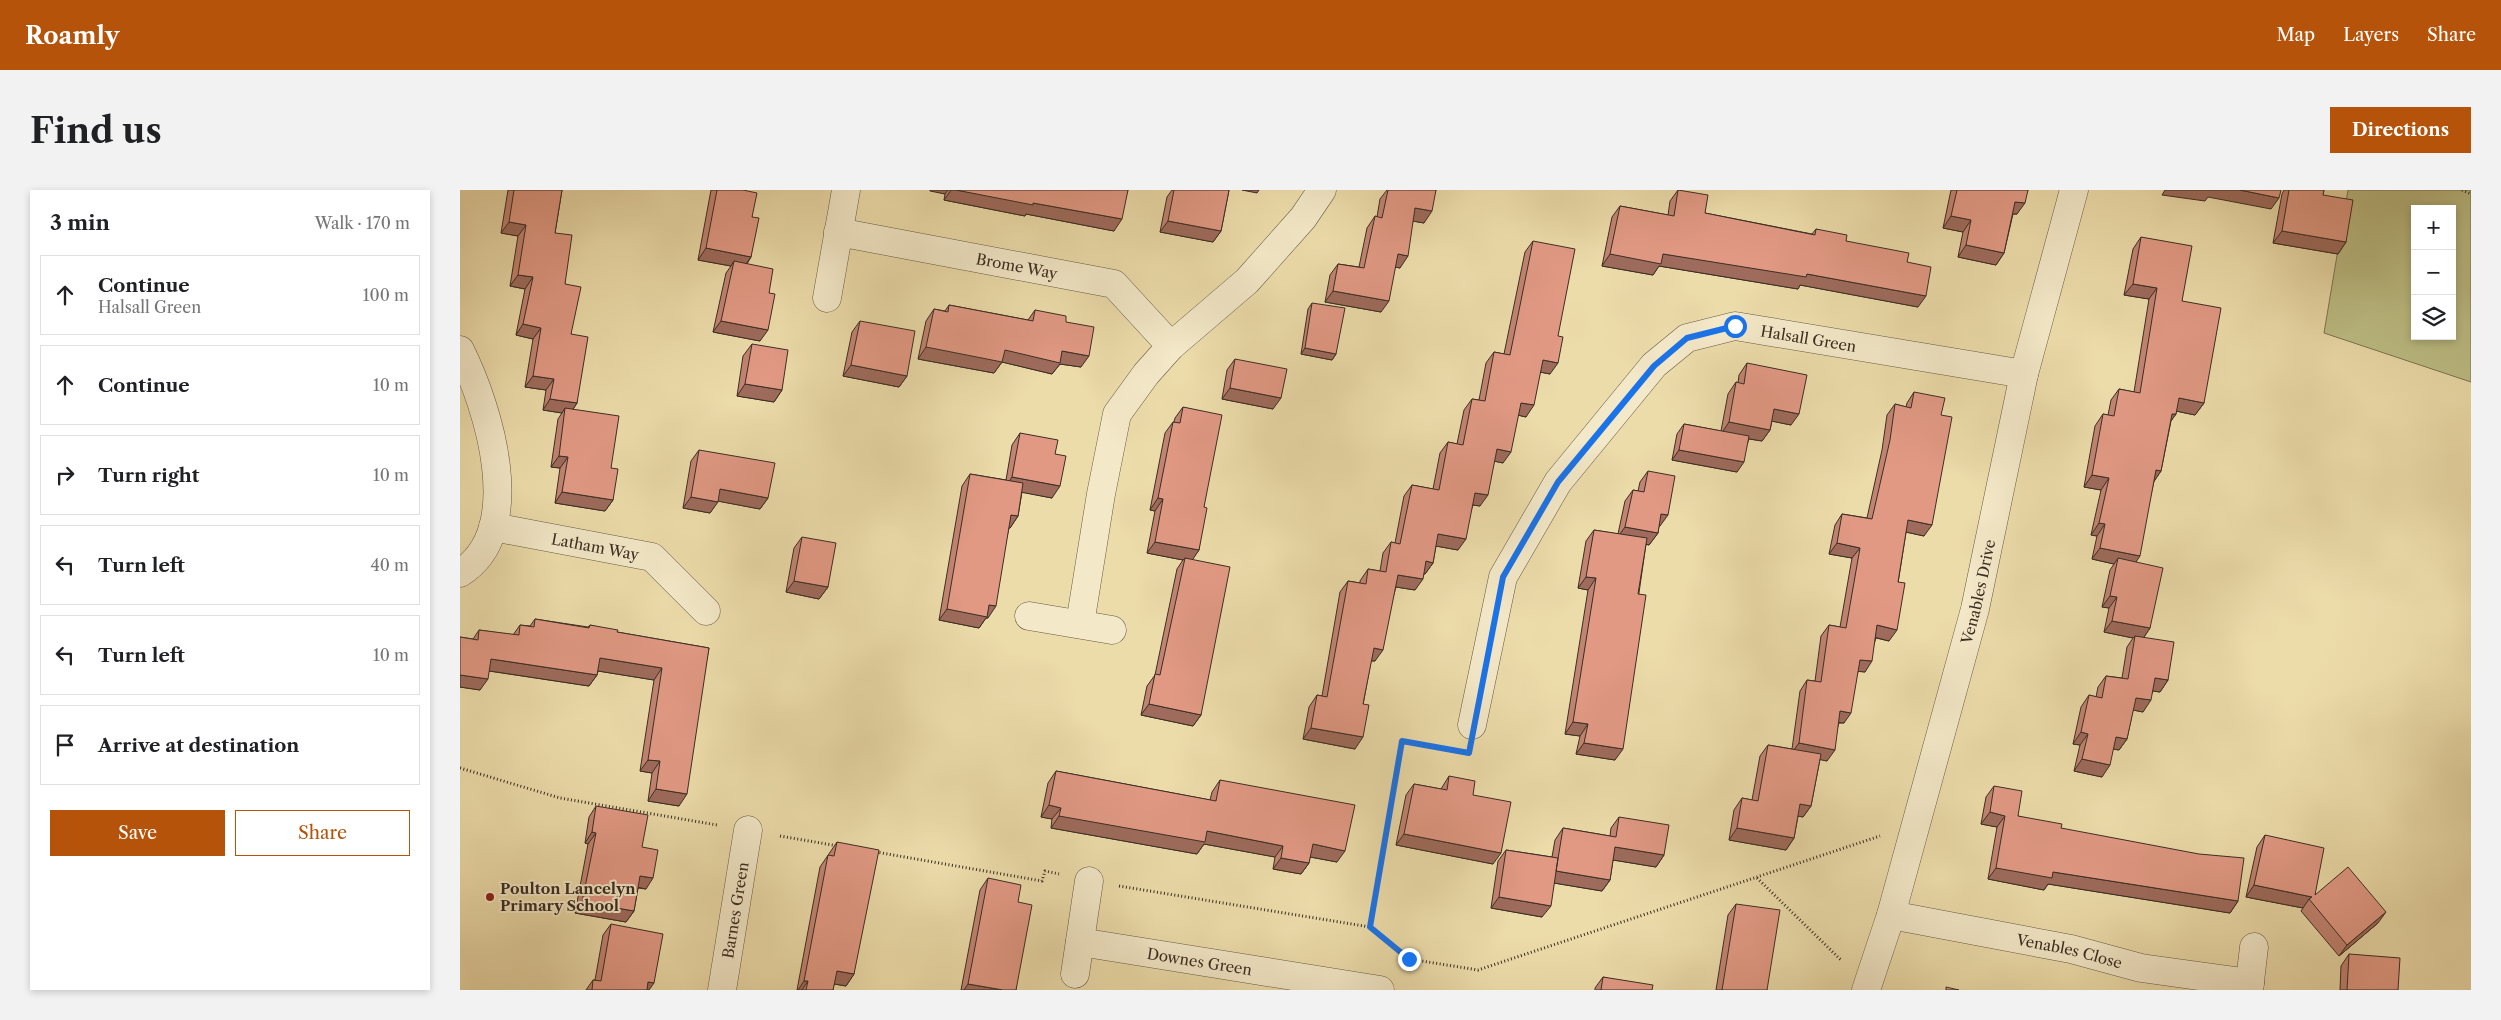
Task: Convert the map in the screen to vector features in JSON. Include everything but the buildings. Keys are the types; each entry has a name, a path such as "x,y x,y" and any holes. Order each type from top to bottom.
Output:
{"street":[{"path":"827,298 846,190"},
{"path":"1080,624 1101,494 1117,414 1146,374 1171,346 1247,281 1303,218 1322,190"},
{"name":"Venables Drive","path":"1867,988 1891,915 1975,609 2024,374 2074,190"},
{"name":"Brome Way","path":"838,232 1114,284 1140,310 1171,346"},
{"name":"Halsall Green","path":"1472,725 1503,577 1558,482 1654,366 1687,338 1735,326 2024,374"},
{"path":"460,350 473,377 493,441 498,490 493,527 483,550 472,566 460,573"},
{"name":"Latham Way","path":"493,527 652,558 706,611"},
{"path":"1029,616 1112,630"},
{"name":"Barnes Green","path":"722,990 748,830"},
{"path":"1075,974 1089,881"},
{"name":"Venables Close","path":"1891,915 2071,949 2141,968 2249,987 2254,947"},
{"name":"Downes Green","path":"1080,942 1349,988 1380,990"}],"path":[{"path":"2462,190 2471,194"},
{"path":"1370,927 1402,741 1469,753 1472,725"},
{"path":"460,768 560,798 846,847"},
{"path":"875,852 1042,881 1045,871 1089,881 1370,927 1409,959 1478,970 1916,824"},
{"path":"1756,878 1867,988"}],"green space":[{"path":"2348,190 2471,190 2471,382 2324,333"}],"place":[{"name":"Poulton Lancelyn Primary School","path":"490,897"}],"route":[{"path":"1409,959 1370,927 1402,741 1469,753 1472,725 1503,577 1558,482 1654,366 1687,338 1735,326"}]}
